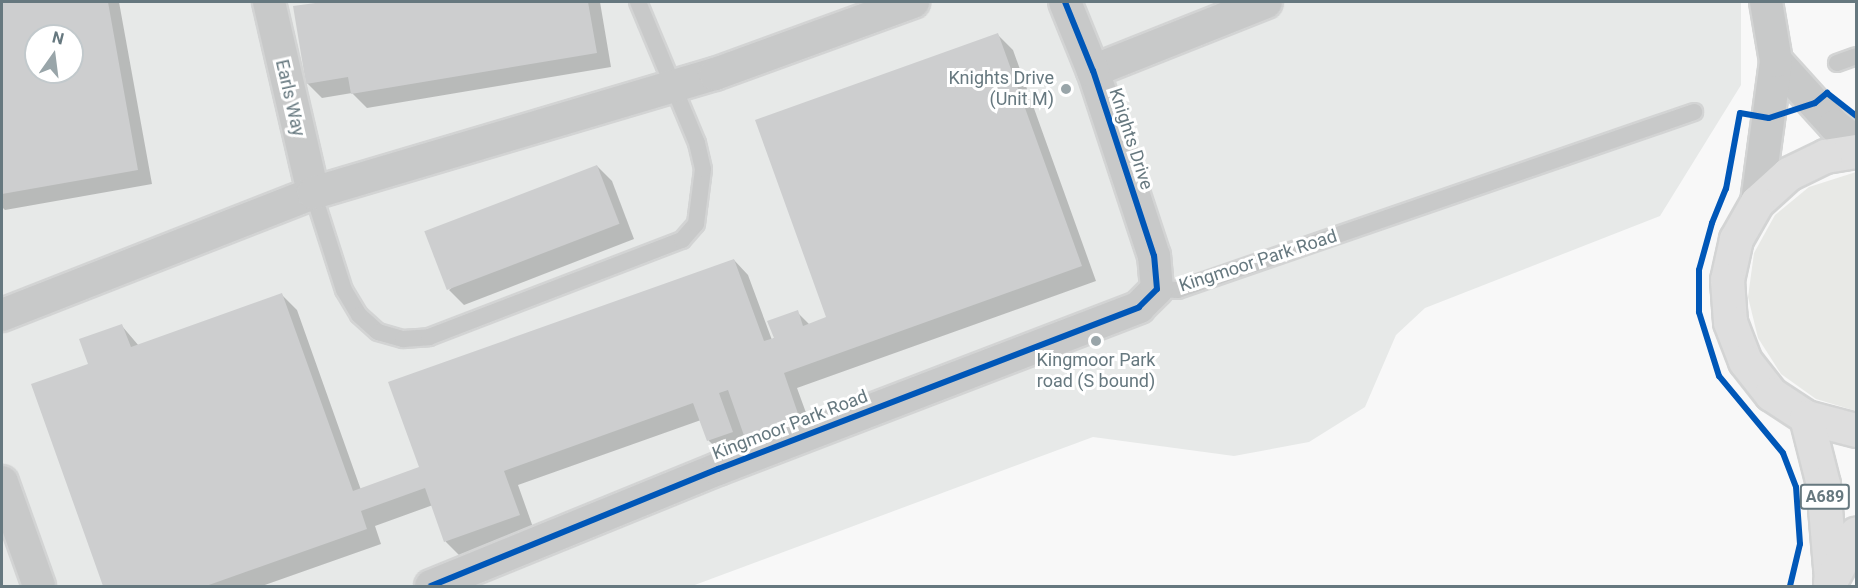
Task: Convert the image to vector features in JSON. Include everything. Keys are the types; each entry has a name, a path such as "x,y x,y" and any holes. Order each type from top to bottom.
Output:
{"highway":[{"path":"1857,151 1825,156 1788,174 1757,202 1736,239 1727,280 1730,322 1745,361 1771,394 1806,417 1857,430"},
{"name":"A689","path":"1806,417 1824,492 1829,583"},
{"name":"A689","path":"1829,583 1857,533"}],"street":[{"name":"Earls Way","path":"269,2 313,193"},
{"path":"2,315 313,193 675,86 913,2"},
{"name":"Knights Drive","path":"1065,2 1093,71 1154,256 1157,289"},
{"path":"1093,71 1266,2"},
{"path":"1757,202 1776,61 1766,2"},
{"path":"1776,61 1835,126 1857,142"},
{"name":"Kingmoor Park Road","path":"431,586 718,469 1139,307 1157,289"},
{"path":"2,482 39,586"}],"lane":[{"path":"313,193 344,290 359,315 378,332 403,339 429,337 682,240 696,224 704,169 675,86 638,2"},
{"path":"1837,63 1857,56"},
{"name":"Kingmoor Park Road","path":"1157,289 1178,290 1694,112"}],"shaded area":[{"path":"2,2 1741,2 1741,85 1660,216 1425,308 1396,335 1365,407 1309,442 1234,456 1093,437 692,586 2,586"},
{"path":"1856,172 1856,411 1816,399 1781,374 1758,338 1748,297 1754,253 1775,215 1809,187"}],"building":[{"path":"2,2 108,2 138,170 2,194"},
{"path":"323,2 588,2 597,53 351,94 348,77 306,84 293,6"},
{"path":"998,33 1082,266 784,373 803,428 748,447 728,390 719,393 733,432 707,441 693,403 504,471 520,515 444,542 425,488 361,511 367,529 206,586 103,586 31,384 88,364 79,339 122,324 131,347 282,293 353,491 419,467 388,382 734,259 764,341 774,338 767,321 798,310 803,326 826,317 755,120"},
{"path":"597,165 620,224 447,290 424,231"}],"cycle path":[{"path":"431,586 718,469 1139,307 1157,289 1154,256 1093,71 1065,2"},
{"path":"1790,586 1800,544 1796,487 1783,453 1719,376 1699,312 1699,270 1712,223 1726,189 1740,113 1769,118 1815,103 1827,93 1856,116"}],"place":[{"name":"Knights Drive (Unit M)","path":"1066,89"},
{"name":"Kingmoor Park road (S bound)","path":"1096,341"}]}
